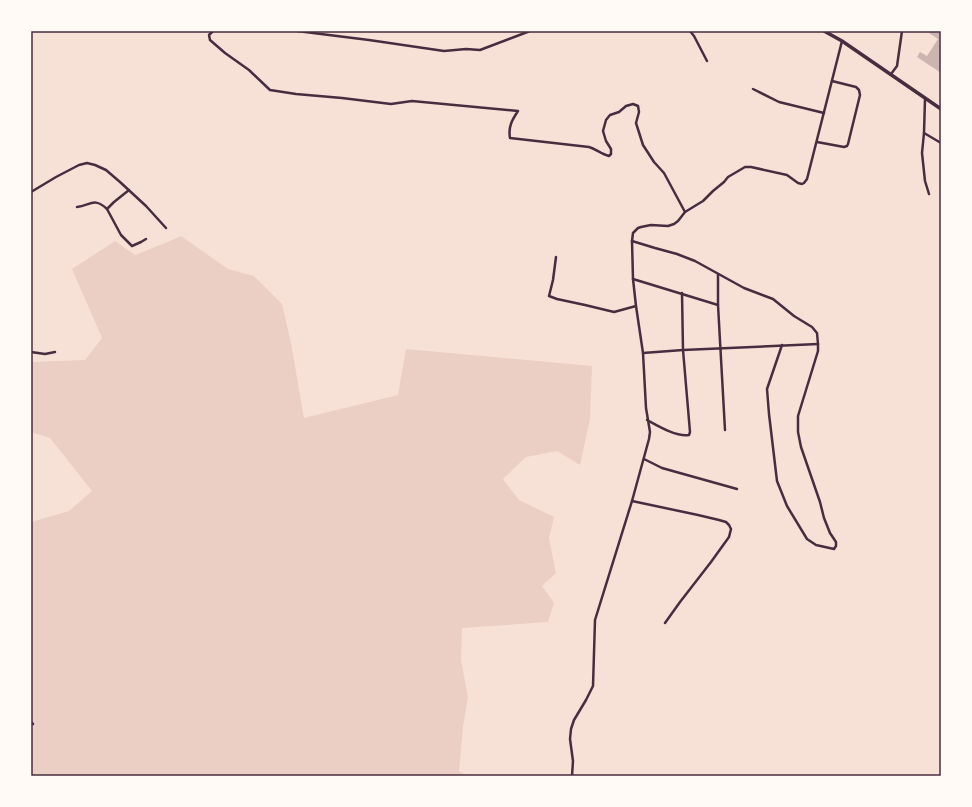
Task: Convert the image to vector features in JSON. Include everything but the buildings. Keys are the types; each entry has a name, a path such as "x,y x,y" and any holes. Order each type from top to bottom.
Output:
{"main road":[{"path":"824,31 891,74 941,109"}],"street":[{"path":"213,31 209,35 210,40 249,70 270,90 391,104 412,101 518,111 511,122 509,132 510,138 589,147 596,149 603,155 609,156 611,154 611,148 603,131 606,120 610,115 619,112 626,106 632,104 638,106 639,112 636,123 643,145 654,162 664,173 686,212"},
{"path":"297,31 444,51 466,49 480,50 530,31"},
{"path":"690,31 707,61"},
{"path":"891,74 897,66 902,31"},
{"path":"572,776 573,761 570,739 571,729 574,720 593,686 595,620 632,501 650,432 647,420 643,353 636,306 632,241 633,233 638,228 651,225 668,226 678,221 686,212 704,201 728,177 745,167 787,175 798,183 804,183 807,179 817,142 842,42"},
{"path":"817,142 844,147 848,144 860,95 859,90 856,87 832,81"},
{"path":"753,89 779,102 824,112"},
{"path":"926,99 922,153 929,194"},
{"path":"924,133 941,143"},
{"path":"31,192 79,165 87,164 106,170 130,190 166,228"},
{"path":"107,209 130,190"},
{"path":"77,207 97,202 102,204 107,209 125,240 132,246 146,239"},
{"path":"632,241 677,254 695,261 744,288 773,299 794,316 812,327 817,333 818,351 798,416 798,432 801,447 824,518 830,533 836,542 834,549 816,545 807,538 787,506 776,481 767,389 782,345"},
{"path":"556,257 550,296 557,299 614,312 636,306"},
{"path":"718,274 720,349 725,430"},
{"path":"634,279 718,304"},
{"path":"647,420 667,430 686,436 689,435 690,432 683,350 682,293"},
{"path":"643,353 818,344"},
{"path":"31,352 45,354 55,352"},
{"path":"644,459 662,468 737,489"},
{"path":"632,501 719,520 726,522 731,529 729,537 720,550 665,624"}],"shaded area":[{"path":"181,236 228,269 254,276 282,304 291,343 304,418 398,395 406,349 592,366 590,419 580,465 557,451 526,457 503,479 519,500 554,517 549,538 556,573 542,586 554,603 548,622 462,628 461,660 468,697 463,727 459,771 468,776 31,776 31,522 69,511 92,491 50,438 31,432 31,362 85,360 102,338 72,269 115,241 135,255"}]}
